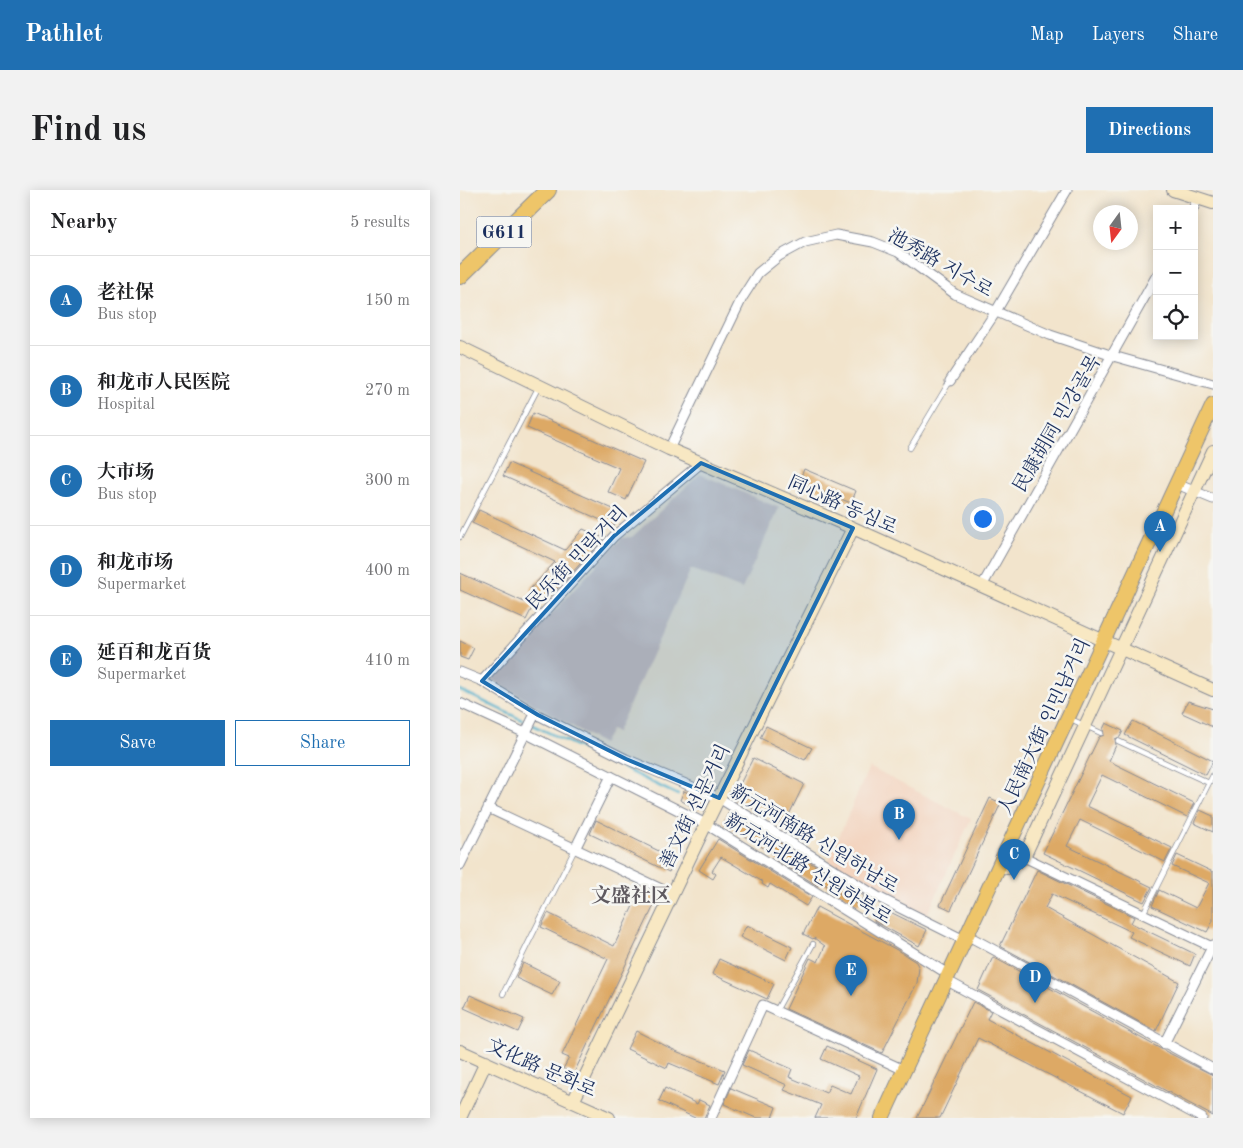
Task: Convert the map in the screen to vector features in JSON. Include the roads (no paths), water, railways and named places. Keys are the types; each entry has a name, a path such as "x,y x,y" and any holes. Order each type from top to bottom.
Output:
{"highway":[{"name":"G611","path":"460,276 548,190"}],"main road":[{"name":"人民南大街 인민남거리","path":"969,939 1080,723 1111,644 1213,405"},
{"name":"人民南大街 인민남거리","path":"891,1118 969,939 1111,644 1189,489 1213,424"},
{"name":"人民南大街 인민남거리","path":"882,1118 904,1070 951,979"}],"street":[{"path":"950,381 995,313 1067,190"},
{"path":"1174,190 1196,203 1213,202"},
{"name":"池秀路 지수로","path":"669,449 742,298 758,273 779,256 805,242 836,235 873,242 898,252 955,294 995,313 1050,335 1113,356 1213,384"},
{"name":"民康胡同 민강골목","path":"982,586 1153,282"},
{"name":"同心路 동심로","path":"460,347 540,384 669,449 853,528 1213,690"},
{"name":"人民南大街 인민남거리","path":"1189,489 1213,451"},
{"name":"民乐街 민락거리","path":"482,681 614,536 701,462"},
{"path":"1189,489 1213,499"},
{"name":"善文街 선문거리","path":"573,1102 706,824 853,528"},
{"name":"新元河南路 신원하남로","path":"460,672 482,681 534,716 626,759 719,798 878,897 969,939 1213,1069"},
{"name":"新元河北路 신원하북로","path":"460,703 526,730 610,776 706,824 951,979 1202,1118"},
{"path":"460,865 534,716"},
{"name":"人民南大街 인민남거리","path":"1024,857 1080,723"},
{"path":"575,848 610,776"},
{"path":"488,808 672,894"},
{"path":"1006,868 1024,857 1212,946 1164,1044"},
{"path":"711,1118 763,1005 904,1070"},
{"name":"文化路 문화로","path":"460,1051 609,1118"},
{"path":"460,1118 486,1062"}],"lane":[{"path":"910,448 950,381"},
{"path":"460,538 540,384"},
{"path":"1080,723 1101,733"},
{"path":"1118,741 1209,783"},
{"path":"1143,914 1213,775"},
{"path":"503,994 575,848"},
{"path":"776,1011 813,944"}],"waterway":[{"path":"460,690 678,795"}],"place":[{"name":"老社保","path":"1160,552"},
{"name":"和龙市人民医院","path":"899,840"},
{"name":"大市场","path":"1014,880"},
{"name":"延百和龙百货","path":"851,996"},
{"name":"和龙市场","path":"1035,1003"}],"district":[{"name":"文盛社区","path":"631,895"}]}
